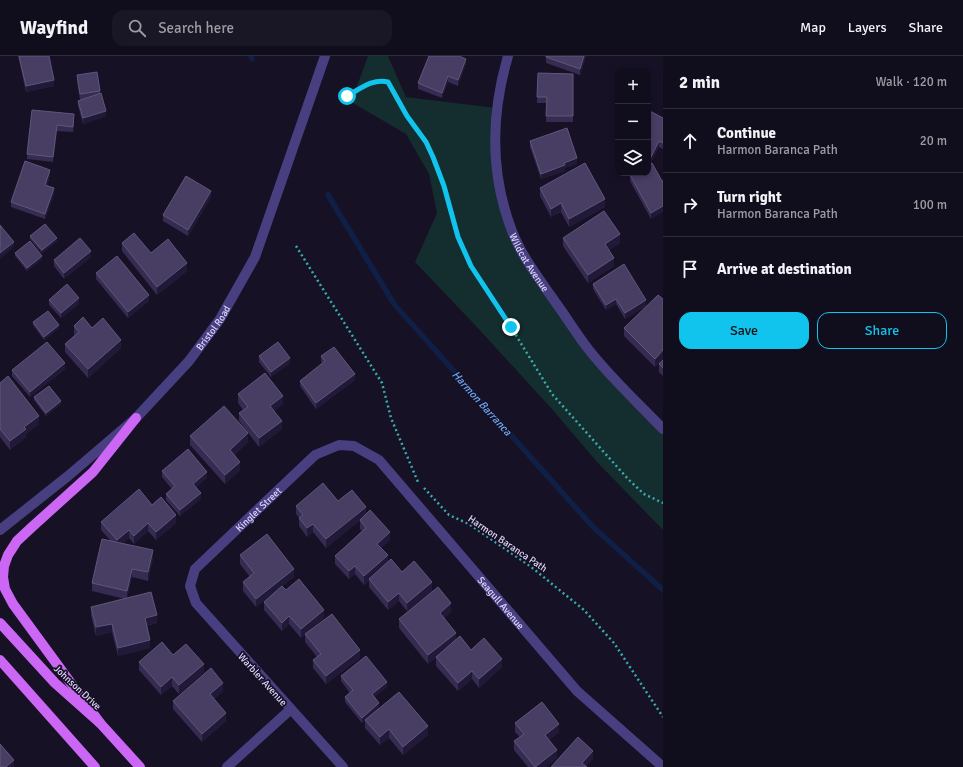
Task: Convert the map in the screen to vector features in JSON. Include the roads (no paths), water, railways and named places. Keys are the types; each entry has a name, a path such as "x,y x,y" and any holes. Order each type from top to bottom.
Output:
{"main road":[{"path":"100,723 13,604 5,589 3,577 8,555 17,542 32,526 93,472 136,418"},
{"name":"Johnson Drive","path":"0,623 55,684 100,723 140,767"},
{"path":"0,660 95,767"}],"street":[{"name":"Bristol Road","path":"0,530 68,476 136,418 193,355 220,319 255,257 325,56"},
{"name":"Wildcat Avenue","path":"508,56 500,81 496,108 494,145 501,193 512,231 528,263 588,349 605,370 663,429"},
{"name":"Kinglet Street","path":"190,586 195,569 315,455 339,445"},
{"name":"Seagull Avenue","path":"339,445 354,446 379,460 576,690 663,767"},
{"name":"Warbler Avenue","path":"190,586 196,603 343,767"},
{"path":"227,767 291,710"}],"waterway":[{"name":"Harmon Barranca","path":"328,195 394,304 593,527 663,590"}]}
